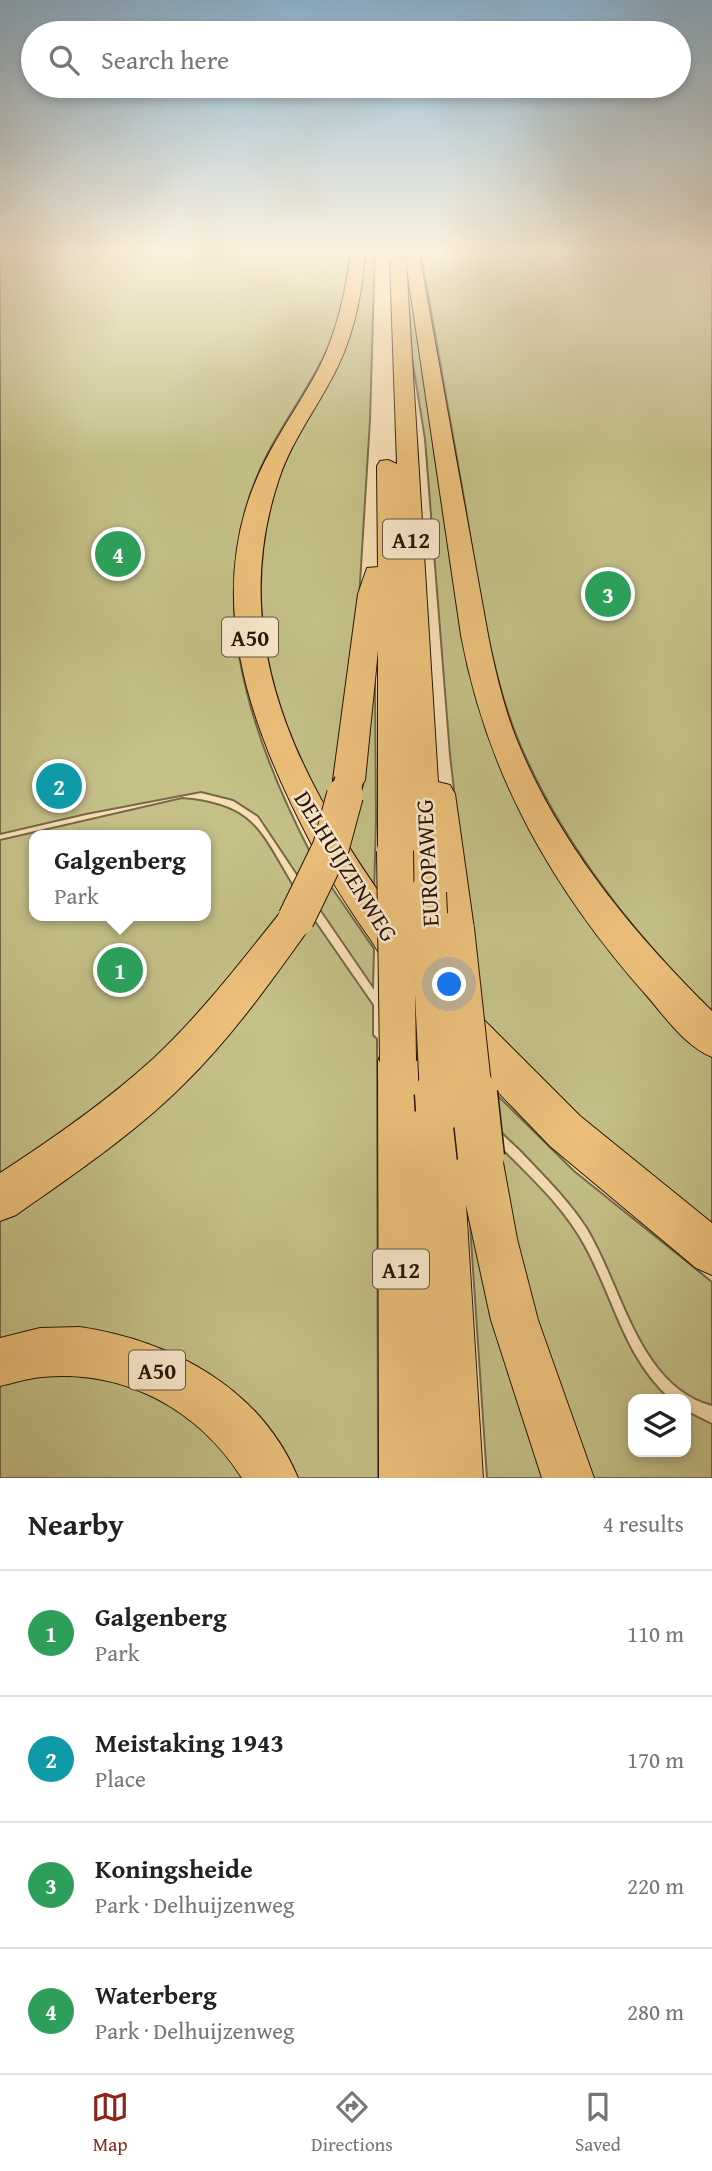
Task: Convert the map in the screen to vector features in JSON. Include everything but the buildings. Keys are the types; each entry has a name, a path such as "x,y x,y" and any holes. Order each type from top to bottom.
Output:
{"highway":[{"name":"DELHUIJZENWEG","path":"347,317 340,342 269,476 251,537 247,574 248,622 257,675 272,727 295,787 340,866 399,951 449,1012 565,1131 712,1252"},
{"name":"EUROPAWEG","path":"394,317 387,444 405,1478"},
{"name":"EUROPAWEG","path":"400,317 457,1478"},
{"path":"410,317 489,700 501,737 530,800 578,879 660,983 712,1038"},
{"name":"A12","path":"0,1199 88,1137 167,1073 224,1014 296,919 331,847 349,780 371,594 389,530"},
{"name":"A12","path":"419,710 444,818 486,1205 520,1341 568,1478"},
{"name":"A50","path":"0,1362 46,1353 86,1352 125,1358 162,1372 196,1392 230,1421 272,1478"}],"shaded area":[{"path":"0,317 339,317 313,376 268,453 247,503 236,554 234,606 239,657 267,758 311,854 300,879 258,816 233,800 201,792 0,834"},
{"path":"340,317 373,317 370,420 359,599 342,745 324,817 275,703 256,593 269,497 301,427"},
{"path":"409,317 416,317 480,707 712,1056 712,1232 634,1172 481,1027 450,755 425,439 412,358"},
{"path":"432,317 712,317 712,1012 653,949 599,882 552,809 532,771 515,732 498,678 485,622"},
{"path":"375,673 376,821 374,896 341,844"},
{"path":"182,798 207,801 241,814 263,837 295,889 284,910 196,1027 0,1183 0,840 29,833 29,921 211,921 211,830 43,830"},
{"path":"328,882 374,949 373,987 317,905"},
{"path":"310,914 373,1005 373,1035 377,1039 378,1478 292,1478 247,1416 0,1345 0,1215"},
{"path":"491,1089 574,1171 712,1282 712,1405 687,1394 666,1377 649,1355 586,1226 556,1188 502,1133 497,1126"},
{"path":"494,1141 543,1190 575,1231 594,1266 629,1345 640,1364 664,1394 628,1394 628,1457 691,1457 691,1414 712,1424 712,1478 593,1478 529,1309"},
{"path":"466,1165 557,1478 487,1478"},
{"path":"65,1374 123,1384 175,1406 207,1432 245,1478 0,1478 0,1384"}],"place":[{"name":"Waterberg","path":"118,554"},
{"name":"Koningsheide","path":"608,594"},
{"name":"Meistaking 1943","path":"59,786"},
{"name":"Galgenberg","path":"120,970"}]}
